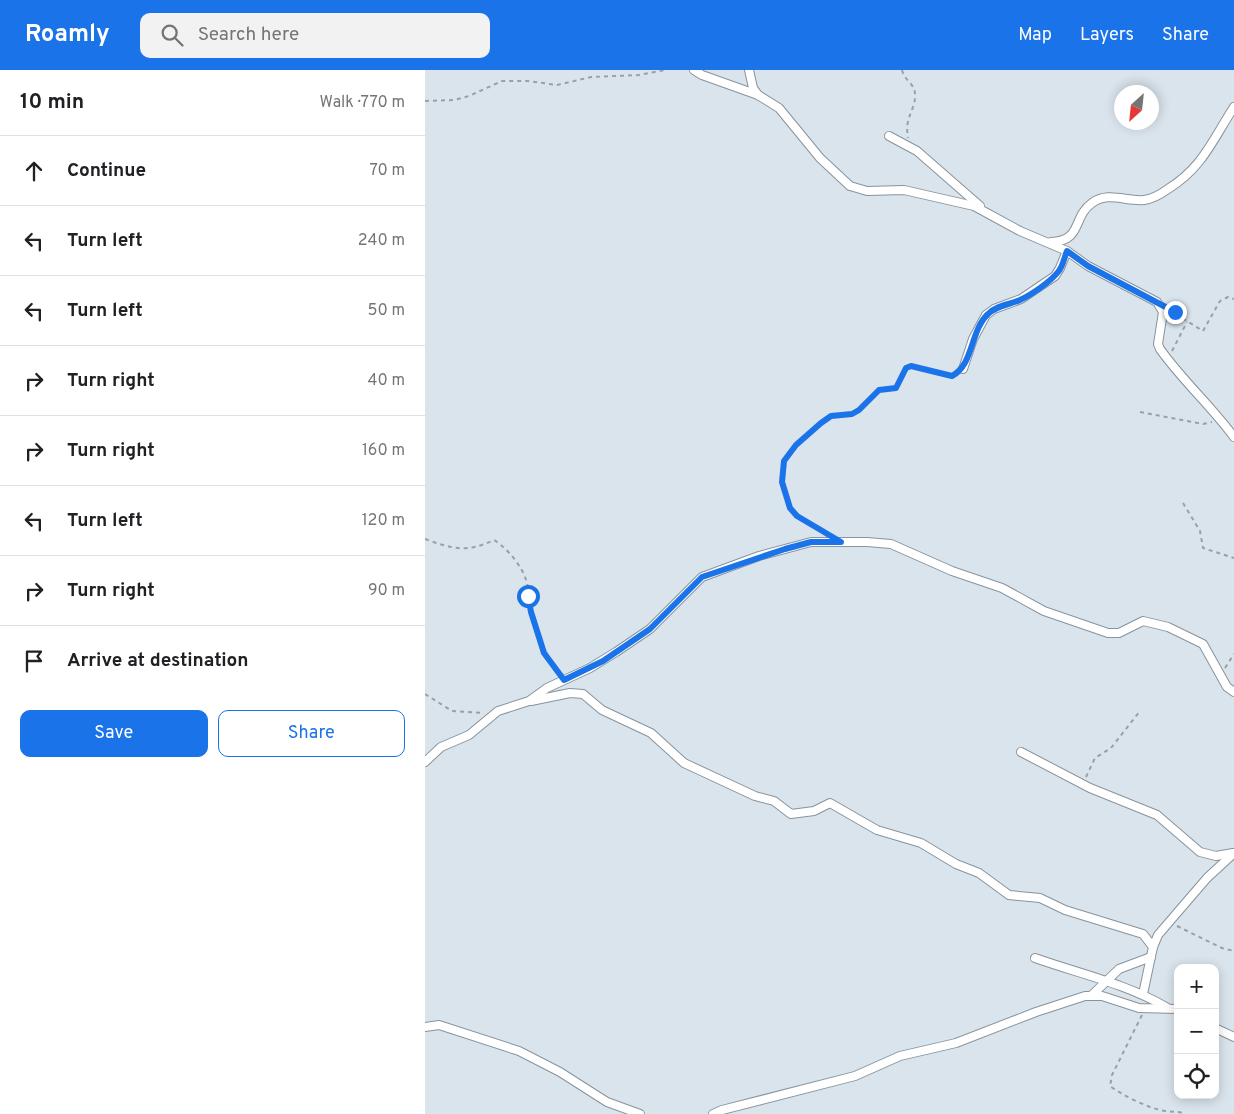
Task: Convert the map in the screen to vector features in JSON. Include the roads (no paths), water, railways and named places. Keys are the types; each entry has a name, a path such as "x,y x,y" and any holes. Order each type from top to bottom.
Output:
{"street":[{"path":"695,70 702,75 758,95 779,108 820,158 849,186 867,191 904,190 974,206 991,216 1067,251 1088,266 1157,302 1163,312 1158,344 1168,360 1234,437"},
{"path":"749,70 753,88 758,95"},
{"path":"1046,242 1059,242 1071,236 1086,208 1094,201 1117,197 1148,199 1185,179 1204,157 1234,107"},
{"path":"889,136 910,145 991,216"},
{"path":"963,369 973,340 986,315 993,309 1021,299 1055,276 1061,268 1067,251"},
{"path":"529,701 564,680 603,661 650,629 702,577 811,542 891,544 952,571 1002,588 1045,611 1108,633 1119,633 1143,621 1168,627 1203,644 1227,687 1234,692"},
{"path":"425,762 441,747 469,735 498,711 529,701 570,693 583,694 602,710 651,733 684,763 755,796 774,801 791,814 814,811 830,803 887,834 921,843 956,864 979,873 1009,895 1039,898 1074,913 1143,934 1153,947"},
{"path":"1021,752 1082,784 1140,810 1157,815 1200,852 1215,856 1233,853"},
{"path":"1143,994 1153,947 1158,935 1207,878 1233,853"},
{"path":"1092,995 1119,969 1151,957"},
{"path":"1035,958 1106,980 1143,994 1166,1007"},
{"path":"713,1114 774,1096 855,1076 900,1056 956,1043 1036,1012 1092,995 1103,996 1145,1008 1174,1008"},
{"path":"425,1027 439,1025 519,1051 559,1072 607,1102 640,1114"},
{"path":"1219,1030 1234,1037"}]}
